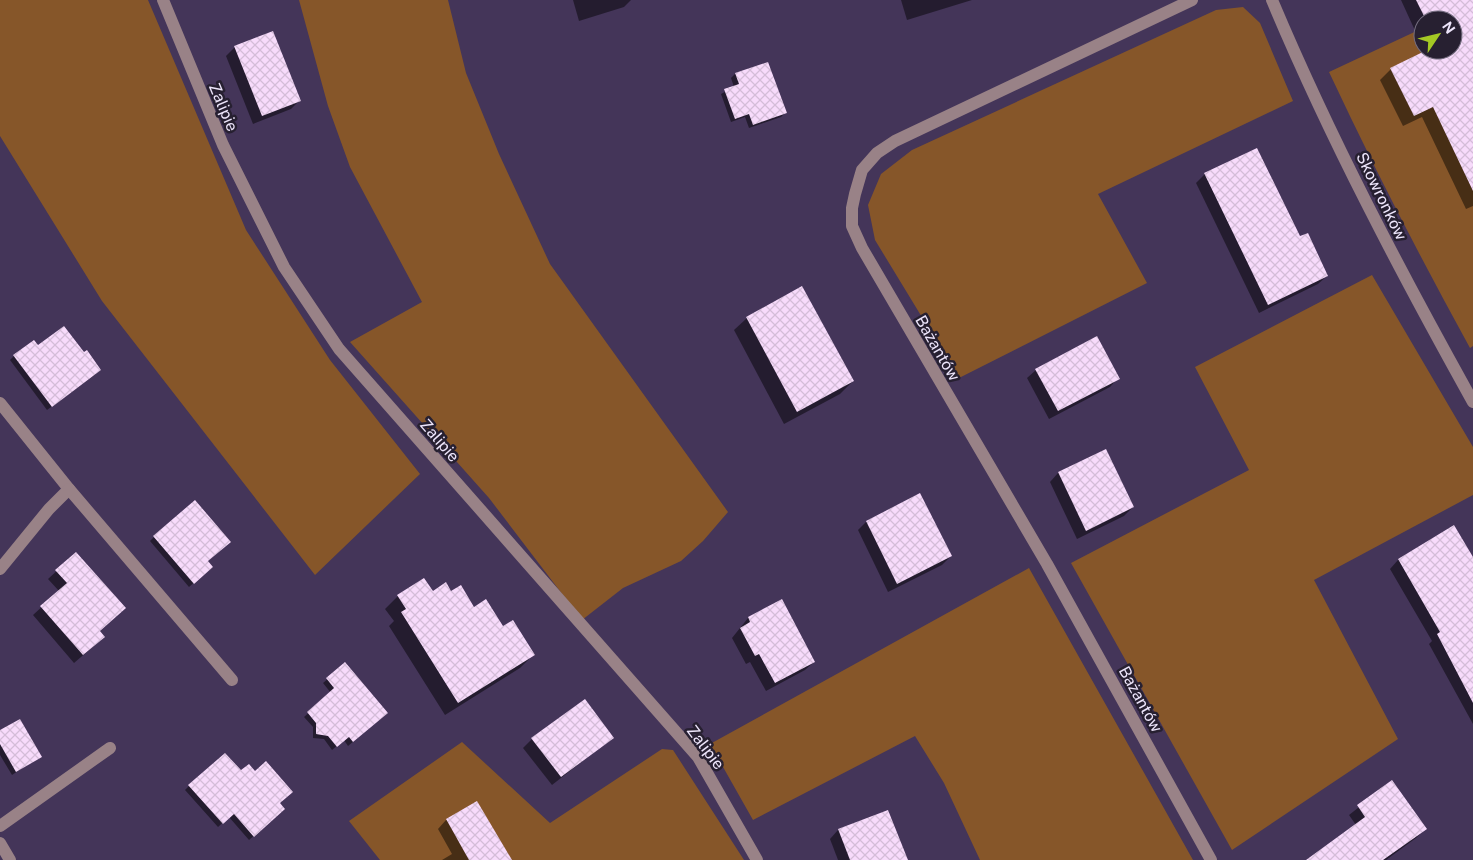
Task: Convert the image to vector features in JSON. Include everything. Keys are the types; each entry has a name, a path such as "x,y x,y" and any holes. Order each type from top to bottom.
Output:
{"street":[{"name":"Zalipie","path":"163,0 223,145 284,267 339,349 698,758 757,860"},
{"name":"Bażantów","path":"1192,0 895,141 877,153 862,170 852,208 852,226 862,248 936,377 1047,564 1212,860"},
{"name":"Skowronków","path":"1272,0 1355,179 1411,290 1473,402"},
{"path":"0,403 69,489 232,680"},
{"path":"0,569 48,509 69,489"},
{"path":"0,826 110,748"},
{"path":"0,843 10,860"}],"shaded area":[{"path":"0,0 148,0 246,230 330,360 420,474 315,575 102,301 0,136"},
{"path":"299,0 448,0 466,73 499,154 550,264 728,512 703,541 681,561 623,588 582,620 489,498 350,342 422,302 350,167 328,106"},
{"path":"1473,5 1473,346 1470,348 1397,211 1329,72 1413,33 1413,60 1463,60 1463,12"},
{"path":"1243,7 1260,23 1293,101 1098,194 1147,283 959,378 875,240 868,205 881,174 912,150 1216,10"},
{"path":"1372,275 1473,447 1473,495 1314,580 1398,739 1232,850 1071,563 1249,470 1195,367"},
{"path":"1029,568 1193,860 980,860 944,783 915,736 753,820 710,744"},
{"path":"462,742 550,823 662,749 673,750 744,860 380,860 349,821"}],"building":[{"path":"1416,0 1473,0 1473,191 1433,107 1414,116 1390,68 1413,57 1413,60 1463,60 1463,10 1421,10"},
{"path":"273,31 301,101 262,116 234,46"},
{"path":"768,62 787,113 753,125 749,114 735,119 724,89 739,84 735,73"},
{"path":"1257,148 1300,236 1308,233 1328,276 1268,305 1204,173"},
{"path":"802,286 854,381 797,412 746,317"},
{"path":"64,326 84,352 87,350 101,370 52,407 13,355 34,340 38,345"},
{"path":"1097,336 1120,379 1058,411 1035,369"},
{"path":"1106,449 1134,507 1086,531 1058,472"},
{"path":"920,493 952,556 897,584 866,521"},
{"path":"195,500 231,542 208,561 213,567 194,584 153,536"},
{"path":"1454,525 1473,557 1473,703 1437,634 1440,632 1398,559"},
{"path":"76,552 126,608 100,631 105,637 83,655 40,606 67,583 55,570"},
{"path":"424,578 433,591 446,582 451,591 461,585 474,607 486,599 503,626 513,620 535,655 458,703 401,612 406,609 397,595"},
{"path":"782,599 815,662 775,683 759,654 755,656 740,628 750,622 748,617"},
{"path":"345,662 388,713 353,742 349,737 337,747 328,736 316,734 316,723 307,712 334,688 326,678"},
{"path":"585,699 614,738 561,777 531,738"},
{"path":"20,719 42,757 16,772 0,744 0,730"},
{"path":"225,753 241,770 249,764 255,771 266,761 293,792 280,803 285,809 254,837 234,814 223,824 188,785"},
{"path":"1392,780 1427,829 1383,860 1306,860 1365,817 1357,805"},
{"path":"477,801 512,860 469,860 446,819"},
{"path":"888,810 908,860 850,860 838,829"}]}
